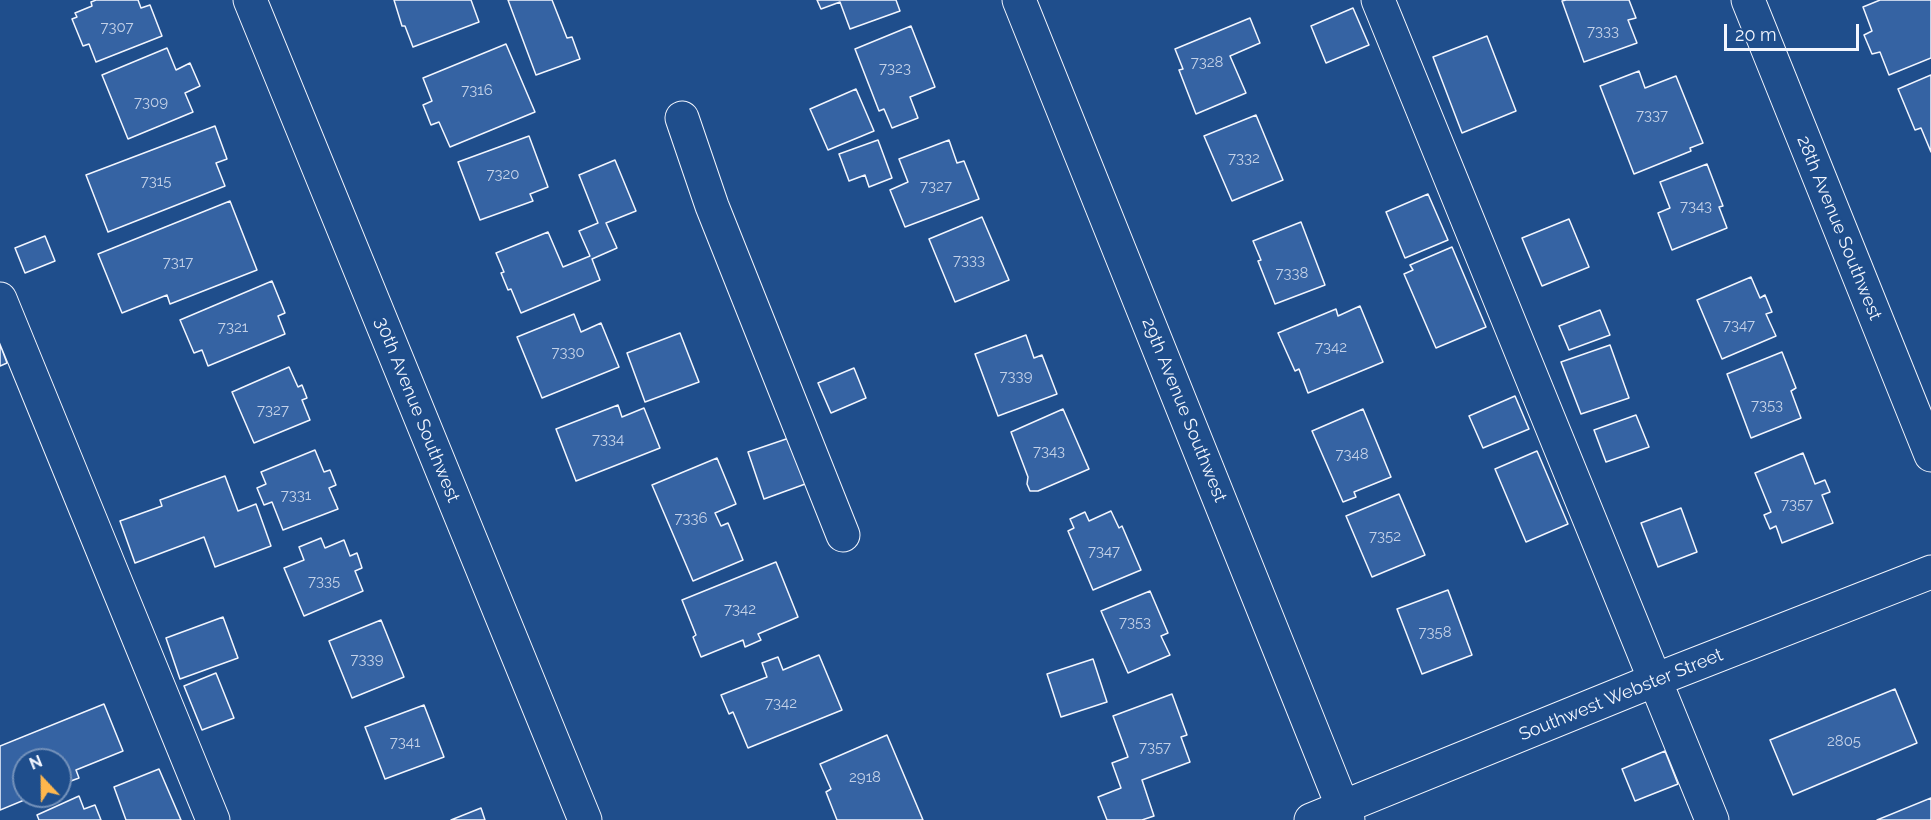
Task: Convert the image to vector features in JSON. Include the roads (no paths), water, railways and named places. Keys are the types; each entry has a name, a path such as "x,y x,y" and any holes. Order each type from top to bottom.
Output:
{"street":[{"name":"30th Avenue Southwest","path":"250,0 585,820"},
{"name":"29th Avenue Southwest","path":"1019,0 1346,814"},
{"path":"1378,0 1712,820"},
{"name":"28th Avenue Southwest","path":"1748,0 1931,455"},
{"path":"682,118 712,206 843,535"},
{"path":"0,300 213,820"},
{"name":"Southwest Webster Street","path":"1311,820 1346,814 1655,680 1931,572"}]}
